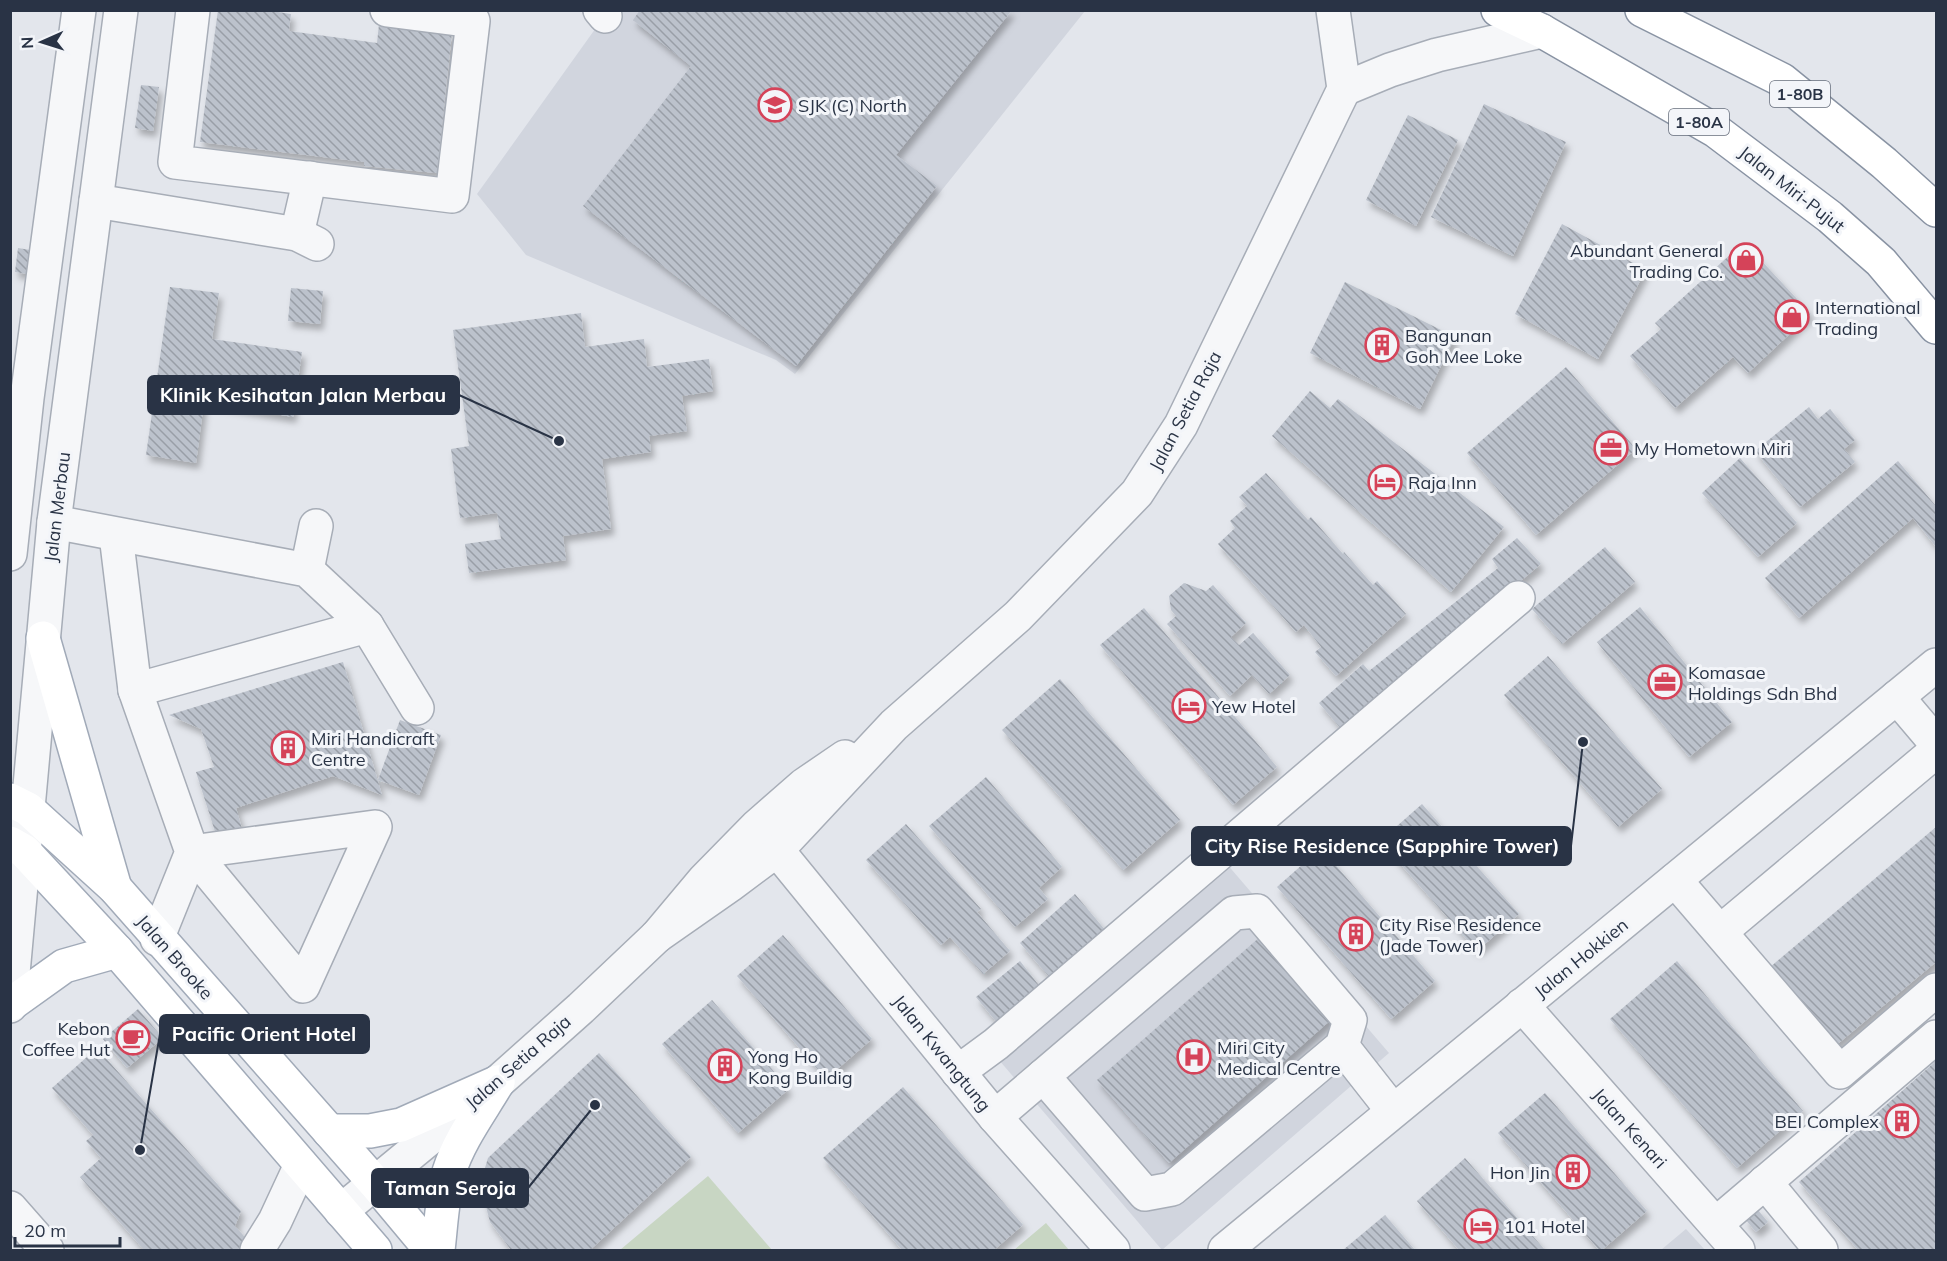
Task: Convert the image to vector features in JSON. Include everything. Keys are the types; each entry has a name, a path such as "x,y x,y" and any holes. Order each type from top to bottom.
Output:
{"main road":[{"name":"Jalan Miri-Pujut","path":"1498,10 1542,31 1716,131 1830,217 1881,262 1936,327"},
{"name":"1-80B","path":"1642,10 1782,80 1884,163 1936,210"},
{"path":"43,638 115,888"},
{"name":"Jalan Brooke","path":"19,805 115,888 157,939 375,1183 430,1251"},
{"path":"17,847 117,951 375,1251"},
{"path":"11,1005 64,966 117,951"},
{"path":"329,1131 370,1131 401,1125 428,1115 498,1082"},
{"path":"438,1251 450,1172 460,1145 498,1082"}],"street":[{"path":"10,554 27,398 79,10"},
{"name":"Jalan Merbau","path":"11,1005 19,805 43,638 54,522 121,10"},
{"path":"193,10 175,162 452,196 473,21 387,10"},
{"path":"1333,10 1344,89 1390,70 1437,55 1542,31"},
{"name":"Jalan Setia Raja","path":"657,936 777,850 894,725 1018,616 1137,493 1181,425 1344,89"},
{"path":"96,201 307,239 310,178"},
{"path":"54,522 307,570 367,626 417,708"},
{"path":"307,570 316,526"},
{"path":"116,535 135,690 192,852 303,986 375,826 192,852"},
{"path":"958,1072 996,1044 1518,598"},
{"path":"135,690 367,626"},
{"name":"Jalan Hokkien","path":"1225,1251 1936,665"},
{"path":"1897,697 1936,743"},
{"name":"Jalan Setia Raja","path":"341,1211 498,1082 581,1008 657,936 704,880 756,827 804,785 894,725"},
{"path":"1719,932 1936,751"},
{"path":"704,880 735,859 777,850 783,824 804,785"},
{"name":"Jalan Kwangtung","path":"777,850 995,1117 1113,1251"},
{"path":"157,939 192,852"},
{"path":"1675,880 1840,1072 1936,990"},
{"path":"995,1117 1043,1076 1234,913 1257,911 1350,1020 1342,1046 1172,1189 1145,1194 1043,1076"},
{"name":"Jalan Kenari","path":"1522,1005 1738,1251"},
{"path":"1716,1224 1936,1037"},
{"path":"1342,1046 1393,1111"},
{"path":"257,1251 275,1221 301,1165"},
{"path":"1765,1182 1821,1251"},
{"path":"10,1208 47,1251"}],"shaded area":[{"name":"SJK (C) North","path":"608,11 1085,11 795,374 776,360 526,255 477,194"},
{"name":"Miri City Medical Centre","path":"1226,863 1389,1053 1162,1250 999,1060"},
{"path":"1686,1229 1705,1250 1661,1250"}],"green space":[{"path":"708,1176 772,1250 620,1250"},
{"path":"1046,1223 1069,1250 1014,1250"}],"building":[{"path":"218,10 265,10 291,14 289,31 377,43 379,24 452,32 437,173 364,166 364,162 200,142"},
{"name":"SJK (C) North","path":"640,10 1012,10 896,155 937,186 796,366 583,206 691,66 633,20"},
{"path":"141,85 159,87 153,131 135,128"},
{"path":"1484,104 1566,142 1513,256 1431,217"},
{"path":"1408,115 1458,140 1416,226 1366,200"},
{"path":"1562,224 1646,270 1598,359 1515,314"},
{"path":"1744,242 1811,314 1748,373 1733,357 1675,408 1630,356 1661,329 1655,323"},
{"path":"18,248 30,250 27,274 15,272"},
{"name":"Bangunan Goh Mee Loke","path":"1345,282 1455,337 1420,409 1310,353"},
{"path":"170,287 219,293 212,339 302,352 293,417 204,402 196,463 146,455"},
{"path":"291,288 323,291 320,324 288,321"},
{"path":"581,313 585,347 644,339 647,367 709,359 713,391 682,396 687,431 649,436 651,452 602,459 611,529 563,536 566,560 469,573 465,544 501,539 497,513 460,518 451,449 469,446 453,330"},
{"path":"1566,367 1636,449 1536,535 1467,453"},
{"name":"Raja Inn","path":"1310,391 1330,408 1338,399 1504,527 1451,592 1272,436"},
{"path":"1809,407 1818,419 1830,409 1855,440 1844,449 1855,462 1800,507 1755,451"},
{"path":"1740,458 1797,523 1758,557 1702,493"},
{"path":"1898,461 1936,506 1936,547 1913,518 1799,618 1765,578"},
{"path":"1266,473 1308,520 1311,517 1373,585 1377,581 1406,614 1336,676 1315,652 1321,647 1304,625 1296,632 1218,544 1235,528 1230,521 1247,506 1239,497"},
{"path":"1517,538 1541,564 1342,730 1319,703 1363,664 1369,671 1498,568 1492,559"},
{"path":"1605,547 1635,582 1562,644 1532,609"},
{"path":"1184,583 1206,591 1213,585 1246,623 1231,637 1239,645 1253,633 1290,675 1269,694 1252,675 1230,696 1167,624 1176,616 1171,610 1169,596"},
{"name":"Komasae Holdings Sdn Bhd","path":"1640,607 1732,722 1689,757 1597,642"},
{"name":"Yew Hotel","path":"1144,608 1277,767 1233,805 1100,645"},
{"path":"1548,656 1662,789 1618,827 1504,695"},
{"name":"Miri Handicraft Centre","path":"343,662 382,795 333,776 236,808 243,832 218,841 196,772 214,767 201,729 169,715"},
{"path":"1060,679 1180,820 1123,870 1002,730"},
{"path":"400,720 441,735 419,795 378,780"},
{"path":"986,777 1062,867 1039,888 1048,899 1015,927 929,826"},
{"path":"1422,804 1519,914 1477,951 1380,841"},
{"path":"906,824 981,909 977,912 1010,951 983,974 950,937 941,945 866,860"},
{"path":"1936,827 1936,962 1834,1047 1769,968"},
{"name":"City Rise Residence (Jade Tower)","path":"1321,848 1435,981 1391,1019 1277,887"},
{"path":"1075,894 1106,931 1051,979 1020,943"},
{"path":"783,935 872,1039 826,1079 737,976"},
{"path":"1261,936 1333,1018 1169,1163 1097,1080"},
{"path":"1020,961 1041,988 998,1024 976,997"},
{"path":"1677,961 1803,1111 1737,1168 1610,1019"},
{"name":"Yong Ho Kong Buildig","path":"712,1000 789,1089 738,1133 662,1044"},
{"name":"Kebon Coffee Hut","path":"138,1009 163,1038 127,1068 103,1039"},
{"path":"97,1048 241,1211 235,1226 251,1244 244,1250 144,1250 80,1177 101,1158 86,1141 93,1135 52,1088"},
{"path":"599,1053 691,1157 590,1250 511,1250 490,1222 480,1184 488,1158"},
{"name":"BEI Complex","path":"1936,1061 1936,1250 1858,1250 1799,1182"},
{"path":"903,1087 1023,1225 994,1250 902,1250 823,1158"},
{"name":"Hon Jin","path":"1545,1093 1647,1211 1602,1250 1599,1250 1498,1133"},
{"name":"101 Hotel","path":"1465,1158 1545,1250 1459,1250 1417,1201"},
{"path":"1757,1209 1768,1222 1756,1232 1745,1219"},
{"path":"1385,1215 1415,1250 1343,1250"}],"place":[{"name":"SJK (C) North","path":"775,105"},
{"name":"Abundant General Trading Co.","path":"1746,260"},
{"name":"International Trading","path":"1792,317"},
{"name":"Bangunan Goh Mee Loke","path":"1382,345"},
{"name":"Klinik Kesihatan Jalan Merbau","path":"559,441"},
{"name":"My Hometown Miri","path":"1611,448"},
{"name":"Raja Inn","path":"1385,482"},
{"name":"Komasae Holdings Sdn Bhd","path":"1665,682"},
{"name":"Yew Hotel","path":"1189,706"},
{"name":"City Rise Residence (Sapphire Tower)","path":"1583,742"},
{"name":"Miri Handicraft Centre","path":"288,748"},
{"name":"City Rise Residence (Jade Tower)","path":"1356,934"},
{"name":"Kebon Coffee Hut","path":"133,1038"},
{"name":"Miri City Medical Centre","path":"1194,1057"},
{"name":"Yong Ho Kong Buildig","path":"725,1066"},
{"name":"Taman Seroja","path":"595,1105"},
{"name":"BEI Complex","path":"1902,1121"},
{"name":"Pacific Orient Hotel","path":"140,1150"},
{"name":"Hon Jin","path":"1573,1172"},
{"name":"101 Hotel","path":"1481,1226"}]}
